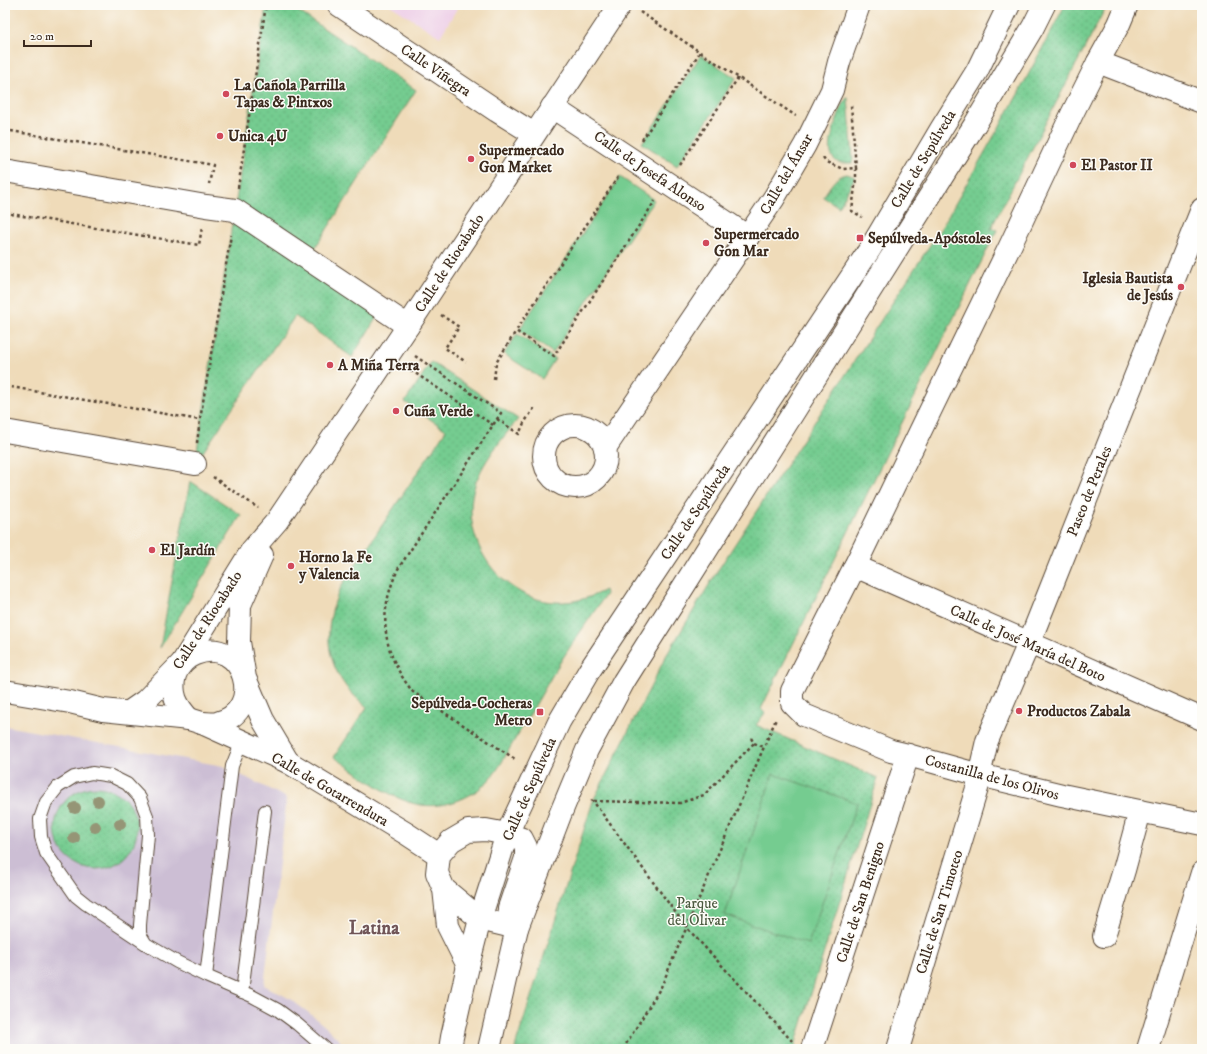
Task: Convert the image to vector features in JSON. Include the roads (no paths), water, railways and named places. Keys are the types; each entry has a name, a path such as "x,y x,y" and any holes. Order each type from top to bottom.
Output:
{"street":[{"name":"Calle Viñegra","path":"339,5 497,111 534,134"},
{"name":"Calle del Ánsar","path":"605,448 774,198 805,145 832,90 839,62 859,5"},
{"name":"Calle de Sepúlveda","path":"450,1049 480,918 507,834 559,722 589,671 870,249 977,71 1009,5"},
{"name":"Calle de Sepúlveda","path":"489,1049 517,928 587,750 624,681 974,126 1033,27 1044,5"},
{"path":"855,566 1012,244 1098,62 1119,24 1127,5"},
{"name":"Calle de Riocabado","path":"129,712 145,701 182,663 252,550 268,515 408,326 552,106 630,8"},
{"path":"1098,62 1202,102"},
{"name":"Calle de Josefa Alonso","path":"552,106 748,237"},
{"path":"5,171 235,210 408,326"},
{"name":"Paseo de Perales","path":"980,775 987,741 1029,643 1202,209"},
{"path":"5,431 195,464"},
{"name":"Calle de Riocabado","path":"268,515 240,605 239,642 245,678 263,720 288,762"},
{"name":"Calle de José María del Boto","path":"855,566 1202,719"},
{"name":"Costanilla de los Olivos","path":"855,566 792,691 792,703 804,715 891,751 1062,796 1202,824"},
{"path":"212,650 224,653 233,659 241,668 245,678 246,693 241,707 230,718 216,723 196,721 180,709 175,698 173,686 176,674 182,663 190,656 201,652 212,650"},
{"name":"Calle de Gotarrendura","path":"5,691 70,702 103,710 196,721 288,762 439,855"},
{"name":"Calle de San Benigno","path":"803,1046 908,755"},
{"name":"Calle de San Timoteo","path":"898,1049 980,775"},
{"path":"1104,936 1140,811"},
{"path":"468,966 448,926 444,889 437,873 439,855 451,841 468,831 486,830 507,834 522,839 526,847 526,858 509,908 517,928"},
{"path":"1148,1049 1202,873"},
{"path":"444,889 480,918 517,928"}],"lane":[{"path":"206,976 232,766 242,741"},
{"path":"146,944 140,934 140,925 148,835 147,816 140,798 127,784 111,776 92,773 74,777 58,787 46,802 40,820 41,837 46,853 76,896 146,944 177,962 278,1010 298,1024 326,1049"},
{"path":"242,992 265,811"}],"place":[{"name":"La Cañola Parrilla Tapas & Pintxos","path":"226,94"},
{"name":"Unica 4U","path":"220,136"},
{"name":"Supermercado Gon Market","path":"471,159"},
{"name":"El Pastor II","path":"1073,165"},
{"name":"Sepúlveda-Apóstoles","path":"860,238"},
{"name":"Supermercado Gon Mar","path":"706,243"},
{"name":"Iglesia Bautista de Jesús","path":"1181,287"},
{"name":"A Miña Terra","path":"330,365"},
{"name":"Cuña Verde","path":"396,411"},
{"name":"El Jardín","path":"152,550"},
{"name":"Horno la Fe y Valencia","path":"291,566"},
{"name":"Productos Zabala","path":"1019,711"},
{"name":"Sepúlveda-Cocheras Metro","path":"540,712"}],"district":[{"name":"Latina","path":"374,927"}],"park label":[{"name":"Parque del Olivar","path":"697,912"}]}
